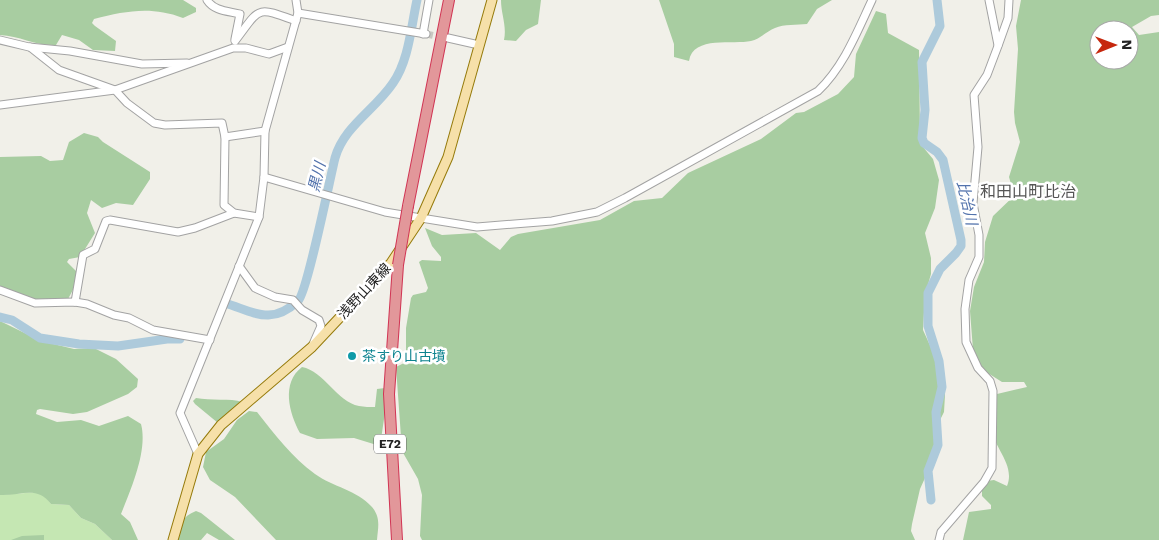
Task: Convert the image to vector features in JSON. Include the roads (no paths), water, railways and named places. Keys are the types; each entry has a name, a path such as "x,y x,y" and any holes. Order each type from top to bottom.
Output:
{"highway":[{"name":"E72","path":"398,540 388,417 391,348 398,265 449,0"},
{"name":"E72","path":"437,63 453,0"}],"main road":[{"name":"浅野山東線","path":"173,540 198,454 221,425 312,347 391,263 421,218 448,157 492,0"}],"street":[{"path":"207,0 210,5 218,9 240,14 234,44"},
{"path":"198,454 180,413 259,217 264,177 265,131 298,13 296,0"},
{"path":"298,13 424,34 429,0"},
{"path":"264,177 385,212 490,227 552,221 597,212 818,91 830,79 845,56 872,0"},
{"path":"988,0 998,46"},
{"path":"939,540 941,532 984,482 992,468 993,392 990,381 974,361 966,342 964,330 970,280 979,257 979,235 973,203 978,147 974,95 987,74 998,46 1008,18 1009,0"},
{"path":"0,105 115,90 197,62 234,44 256,13 266,10 296,21"},
{"path":"448,38 479,45"},
{"path":"0,40 30,47 70,51 142,64 197,62"},
{"path":"234,44 269,54 288,46"},
{"path":"30,47 59,70 115,90 127,103 154,123 165,126 222,123 225,137 224,205 234,213 259,217"},
{"path":"225,137 265,131"},
{"path":"75,302 83,255 95,248 106,221 110,220 178,232 195,228 234,213"},
{"path":"239,266 255,288 275,297 293,300 302,310 319,320 321,326 312,347"},
{"path":"0,290 35,303 75,302 114,316 129,318 154,330 210,340"}],"waterway":[{"name":"黒川","path":"225,303 254,313 271,315 288,309 298,301 307,278 339,147 353,127 386,93 398,74 406,54 417,0"},
{"name":"比治川","path":"931,500 928,471 938,445 936,412 942,387 939,361 928,326 928,293 940,269 961,246 943,160 937,152 924,143 922,138 925,110 922,62 940,26 937,0"},
{"name":"黒川","path":"0,317 12,320 40,338 79,344 118,346 180,339"}],"tunnel":[{"path":"426,34 445,38"}],"place":[{"name":"茶すり山古墳","path":"352,356"}],"district":[{"name":"和田山町比治","path":"1028,191"}]}
